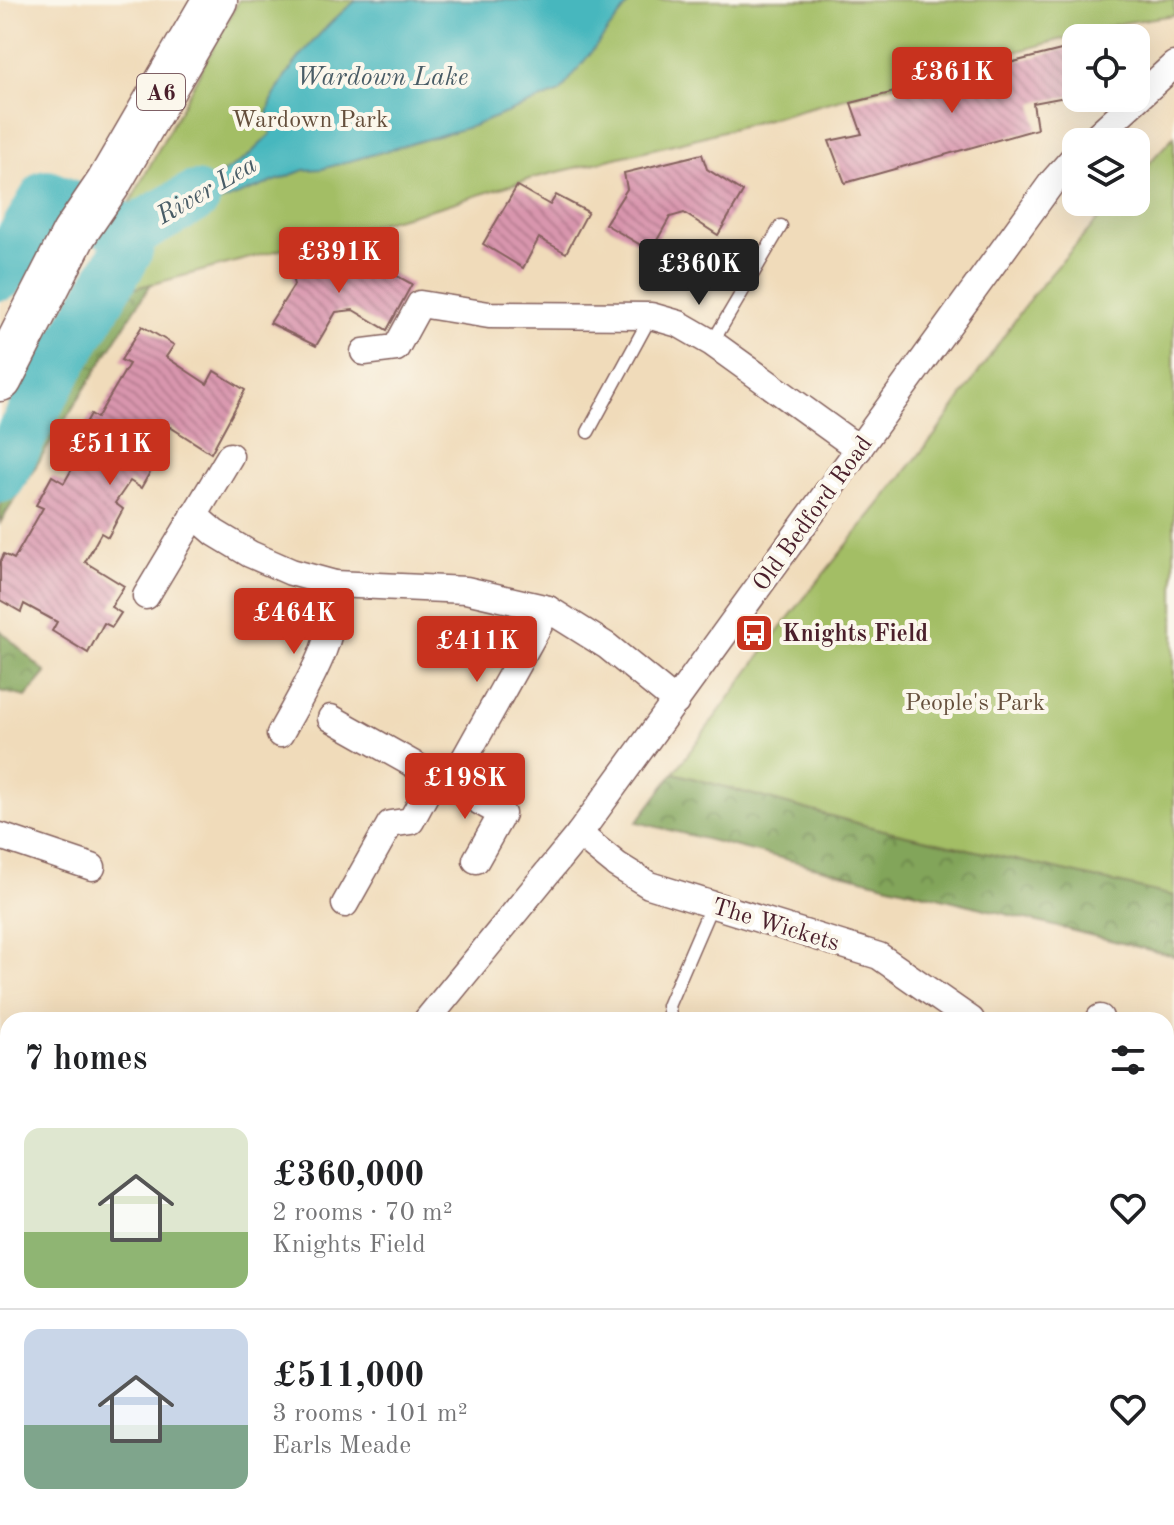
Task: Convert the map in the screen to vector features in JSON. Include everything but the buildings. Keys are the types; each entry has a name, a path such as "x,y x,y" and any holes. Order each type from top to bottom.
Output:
{"highway":[{"name":"A6","path":"0,379 74,234 108,184 215,0"}],"street":[{"path":"1105,128 1174,65"},
{"name":"Old Bedford Road","path":"434,1012 579,834 1062,171"},
{"path":"364,352 396,348 420,304 489,315 651,316 679,324 712,343 859,449"},
{"path":"146,596 230,456"},
{"path":"194,515 215,533 250,554 291,572 335,584 466,590 548,609 607,646 676,702"},
{"path":"280,734 325,651 336,608 335,584"},
{"path":"345,904 390,824 411,821 443,779 548,609"},
{"path":"331,718 502,814 476,860"},
{"name":"The Wickets","path":"579,834 617,865 649,885 879,956 960,1012"},
{"path":"0,836 92,867"}],"lane":[{"path":"712,343 781,226"},
{"path":"588,432 651,316"},
{"path":"669,1012 668,1006 712,904"}],"green space":[{"name":"Wardown Park","path":"239,0 1174,0 1174,15 1118,24 1062,24 1062,39 686,141 533,178 443,206 75,305"},
{"name":"People's Park","path":"1174,136 1174,956 638,822 785,622 935,435 1031,297 1101,216 1150,216 1150,162"},
{"path":"151,284 0,523 0,494 114,294"},
{"path":"0,630 46,673 26,697 0,691"},
{"path":"674,773 875,828 1174,896 1174,956 637,822"}],"water":[{"name":"Wardown Lake","path":"357,0 632,0 560,92 473,126 322,169 304,170 150,229 134,253 118,254 145,212 177,202 246,158 271,134 268,115 280,86 318,36"}],"waterway":[{"name":"River Lea","path":"0,275 47,196 132,232 195,197"},
{"name":"River Lea","path":"0,477 42,395 126,253 132,232"}],"place":[{"name":"Knights Field","path":"754,633"}]}
